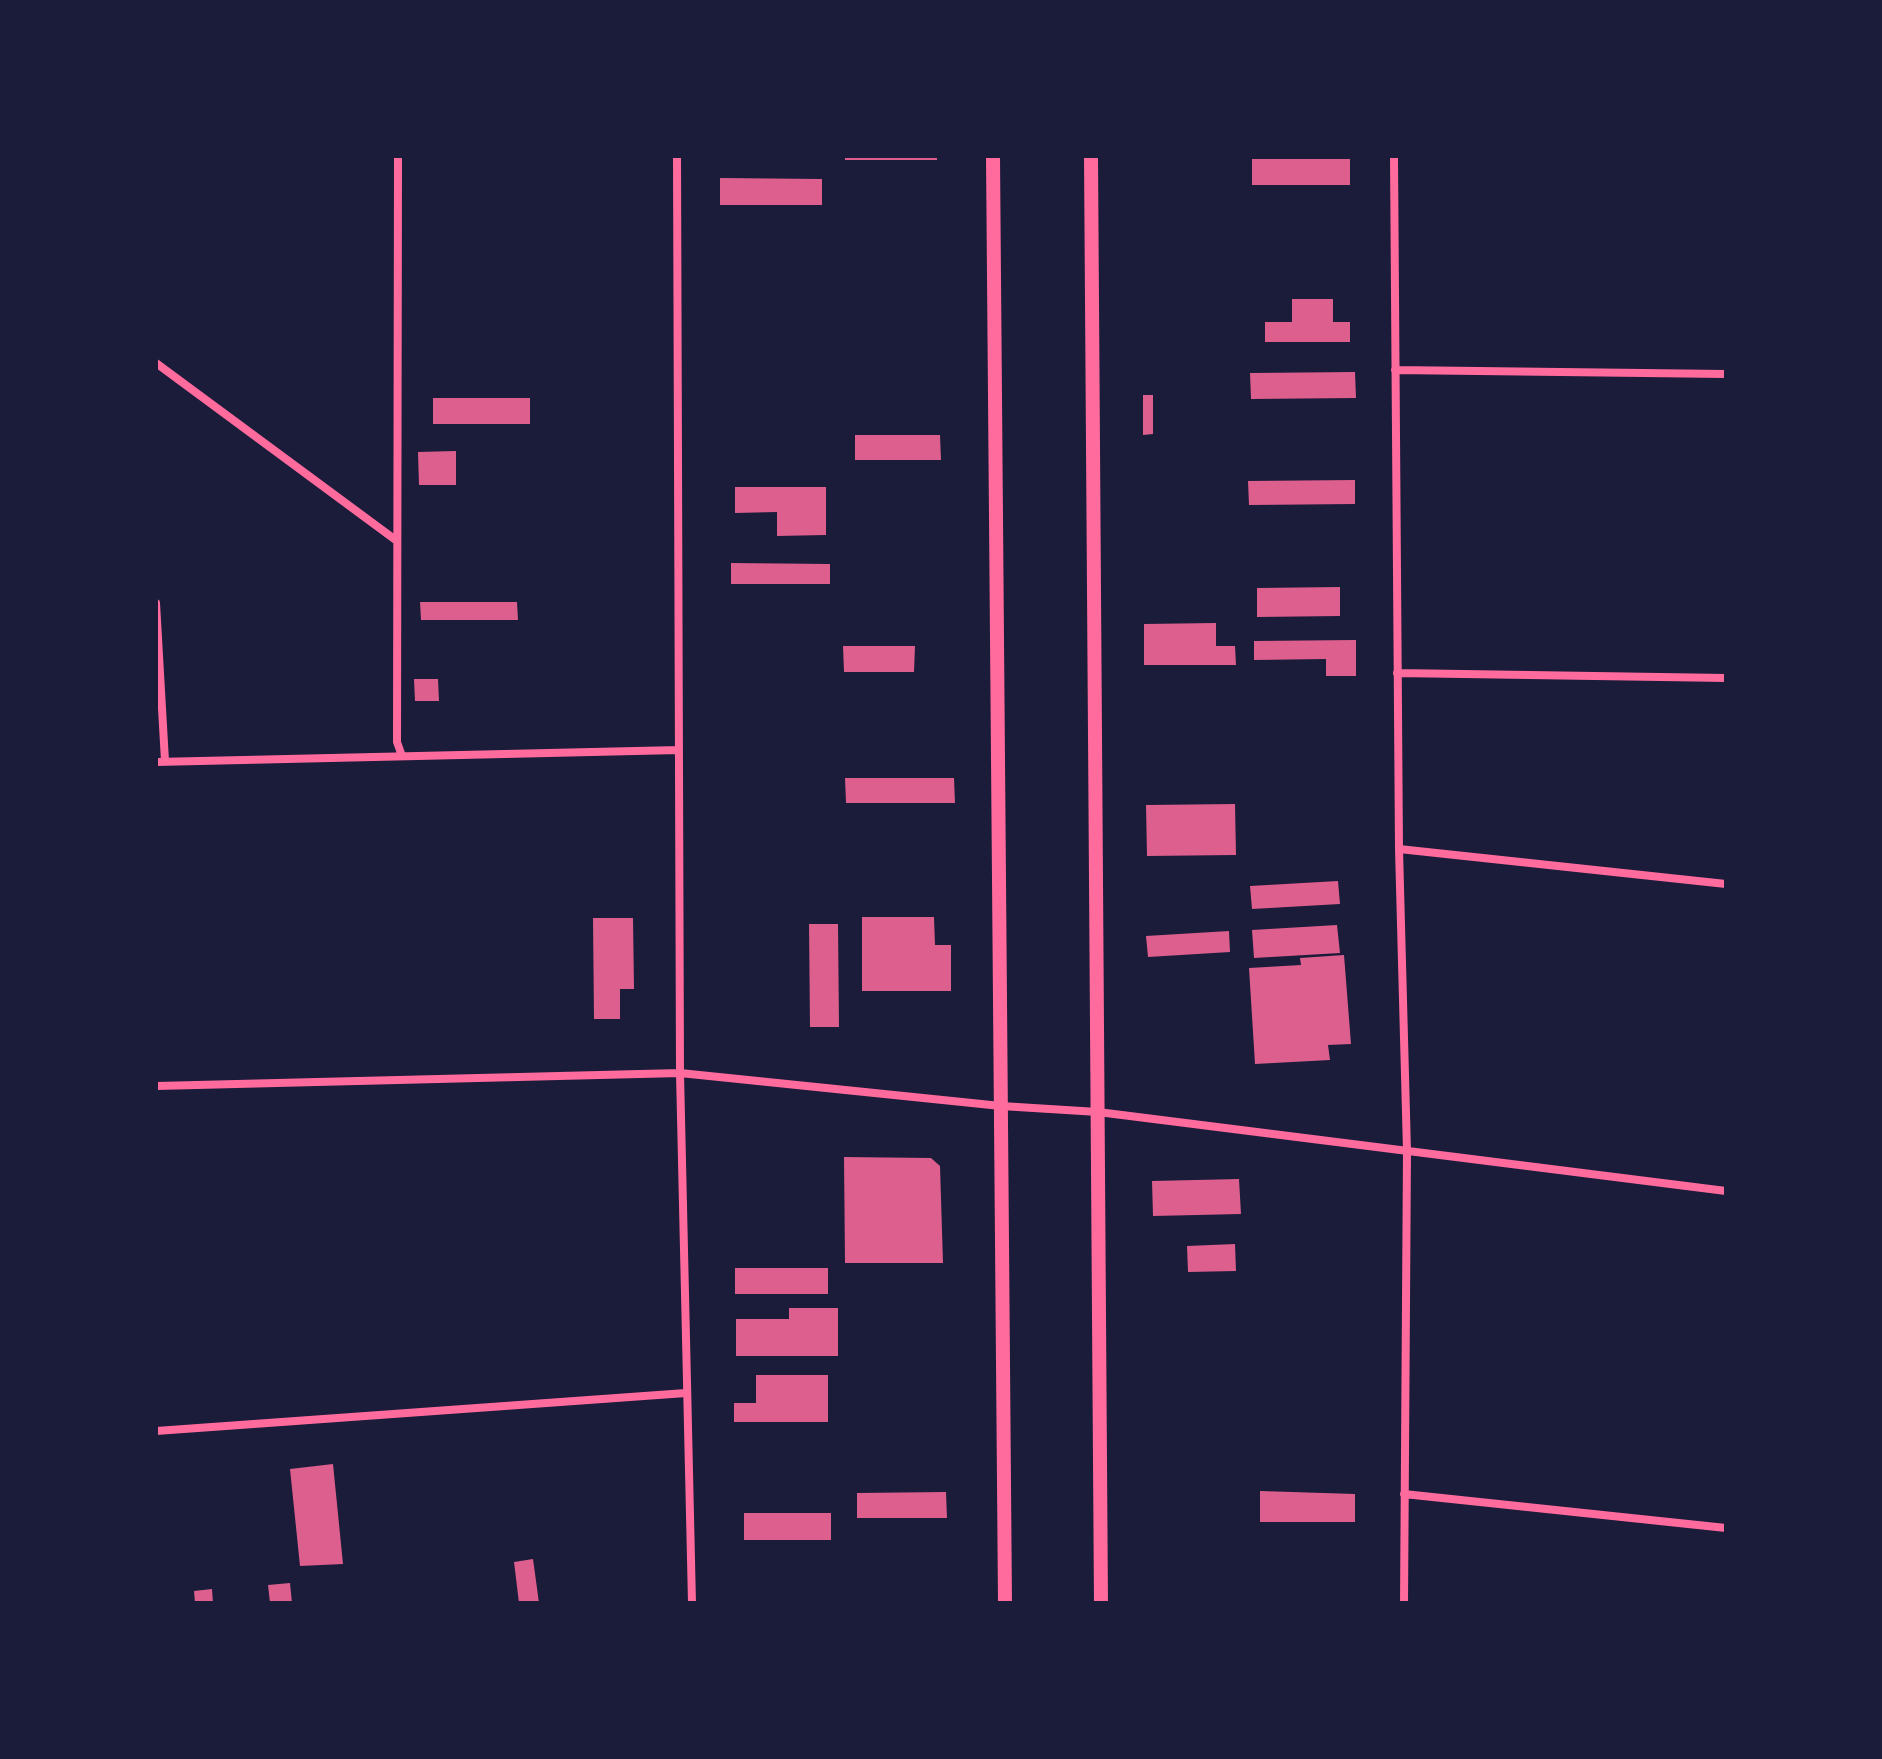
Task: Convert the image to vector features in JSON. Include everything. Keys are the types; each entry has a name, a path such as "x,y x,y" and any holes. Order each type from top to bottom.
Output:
{"street":[{"path":"398,156 397,742 402,756"},
{"path":"677,156 680,1073 692,1603"},
{"path":"993,156 1005,1603"},
{"path":"1091,156 1101,1603"},
{"path":"1394,156 1399,849 1407,1151 1404,1603"},
{"path":"156,363 397,541"},
{"path":"1395,370 1726,374"},
{"path":"156,603 160,761 679,750"},
{"path":"1397,673 1726,678"},
{"path":"1399,849 1726,884"},
{"path":"156,1086 680,1073 1001,1106 1098,1112 1726,1191"},
{"path":"156,1431 686,1393"},
{"path":"1404,1494 1726,1528"}],"building":[{"path":"845,156 937,156 937,160 845,160"},
{"path":"1252,159 1350,159 1350,185 1252,185"},
{"path":"720,178 822,179 822,205 720,205"},
{"path":"1292,299 1333,299 1333,322 1350,322 1350,342 1265,342 1265,322 1292,322"},
{"path":"1355,372 1356,398 1251,399 1250,373"},
{"path":"1143,395 1153,395 1153,434 1143,435"},
{"path":"433,398 530,398 530,424 433,424"},
{"path":"855,435 940,435 941,460 855,460"},
{"path":"456,451 456,485 419,485 418,452"},
{"path":"1355,480 1355,504 1249,505 1248,481"},
{"path":"735,487 826,487 826,535 777,536 777,512 735,513"},
{"path":"731,563 830,564 830,584 731,584"},
{"path":"1340,587 1340,616 1257,617 1257,588"},
{"path":"420,602 517,602 518,620 421,620"},
{"path":"1216,623 1216,646 1235,646 1236,665 1144,665 1144,624"},
{"path":"1356,640 1356,676 1326,676 1326,659 1254,660 1254,641"},
{"path":"843,646 915,646 914,672 844,672"},
{"path":"414,679 438,679 439,701 415,701"},
{"path":"845,778 954,778 955,803 846,803"},
{"path":"1235,804 1236,855 1147,856 1146,805"},
{"path":"1338,881 1340,904 1252,909 1250,886"},
{"path":"862,917 934,917 935,945 951,945 951,991 862,991"},
{"path":"593,918 633,918 634,989 620,989 620,1019 594,1019"},
{"path":"809,924 838,924 839,1027 810,1027"},
{"path":"1337,925 1340,953 1254,958 1252,930"},
{"path":"1229,931 1230,952 1148,957 1146,936"},
{"path":"1344,955 1351,1044 1328,1045 1330,1060 1255,1064 1249,968 1301,965 1300,958"},
{"path":"844,1157 931,1158 940,1166 943,1263 845,1263"},
{"path":"1239,1179 1241,1214 1153,1216 1152,1181"},
{"path":"1235,1244 1236,1271 1188,1272 1187,1246"},
{"path":"735,1268 828,1268 828,1294 735,1294"},
{"path":"789,1308 838,1308 838,1356 736,1356 736,1319 789,1319"},
{"path":"756,1375 828,1375 828,1422 734,1422 734,1403 756,1403"},
{"path":"333,1464 343,1564 300,1566 290,1469"},
{"path":"1260,1491 1355,1494 1355,1522 1260,1522"},
{"path":"946,1492 947,1518 857,1518 857,1493"},
{"path":"744,1513 831,1513 831,1540 744,1540"},
{"path":"533,1559 539,1603 519,1603 514,1562"},
{"path":"290,1583 292,1603 270,1603 268,1585"},
{"path":"212,1589 213,1603 195,1603 194,1591"}]}
